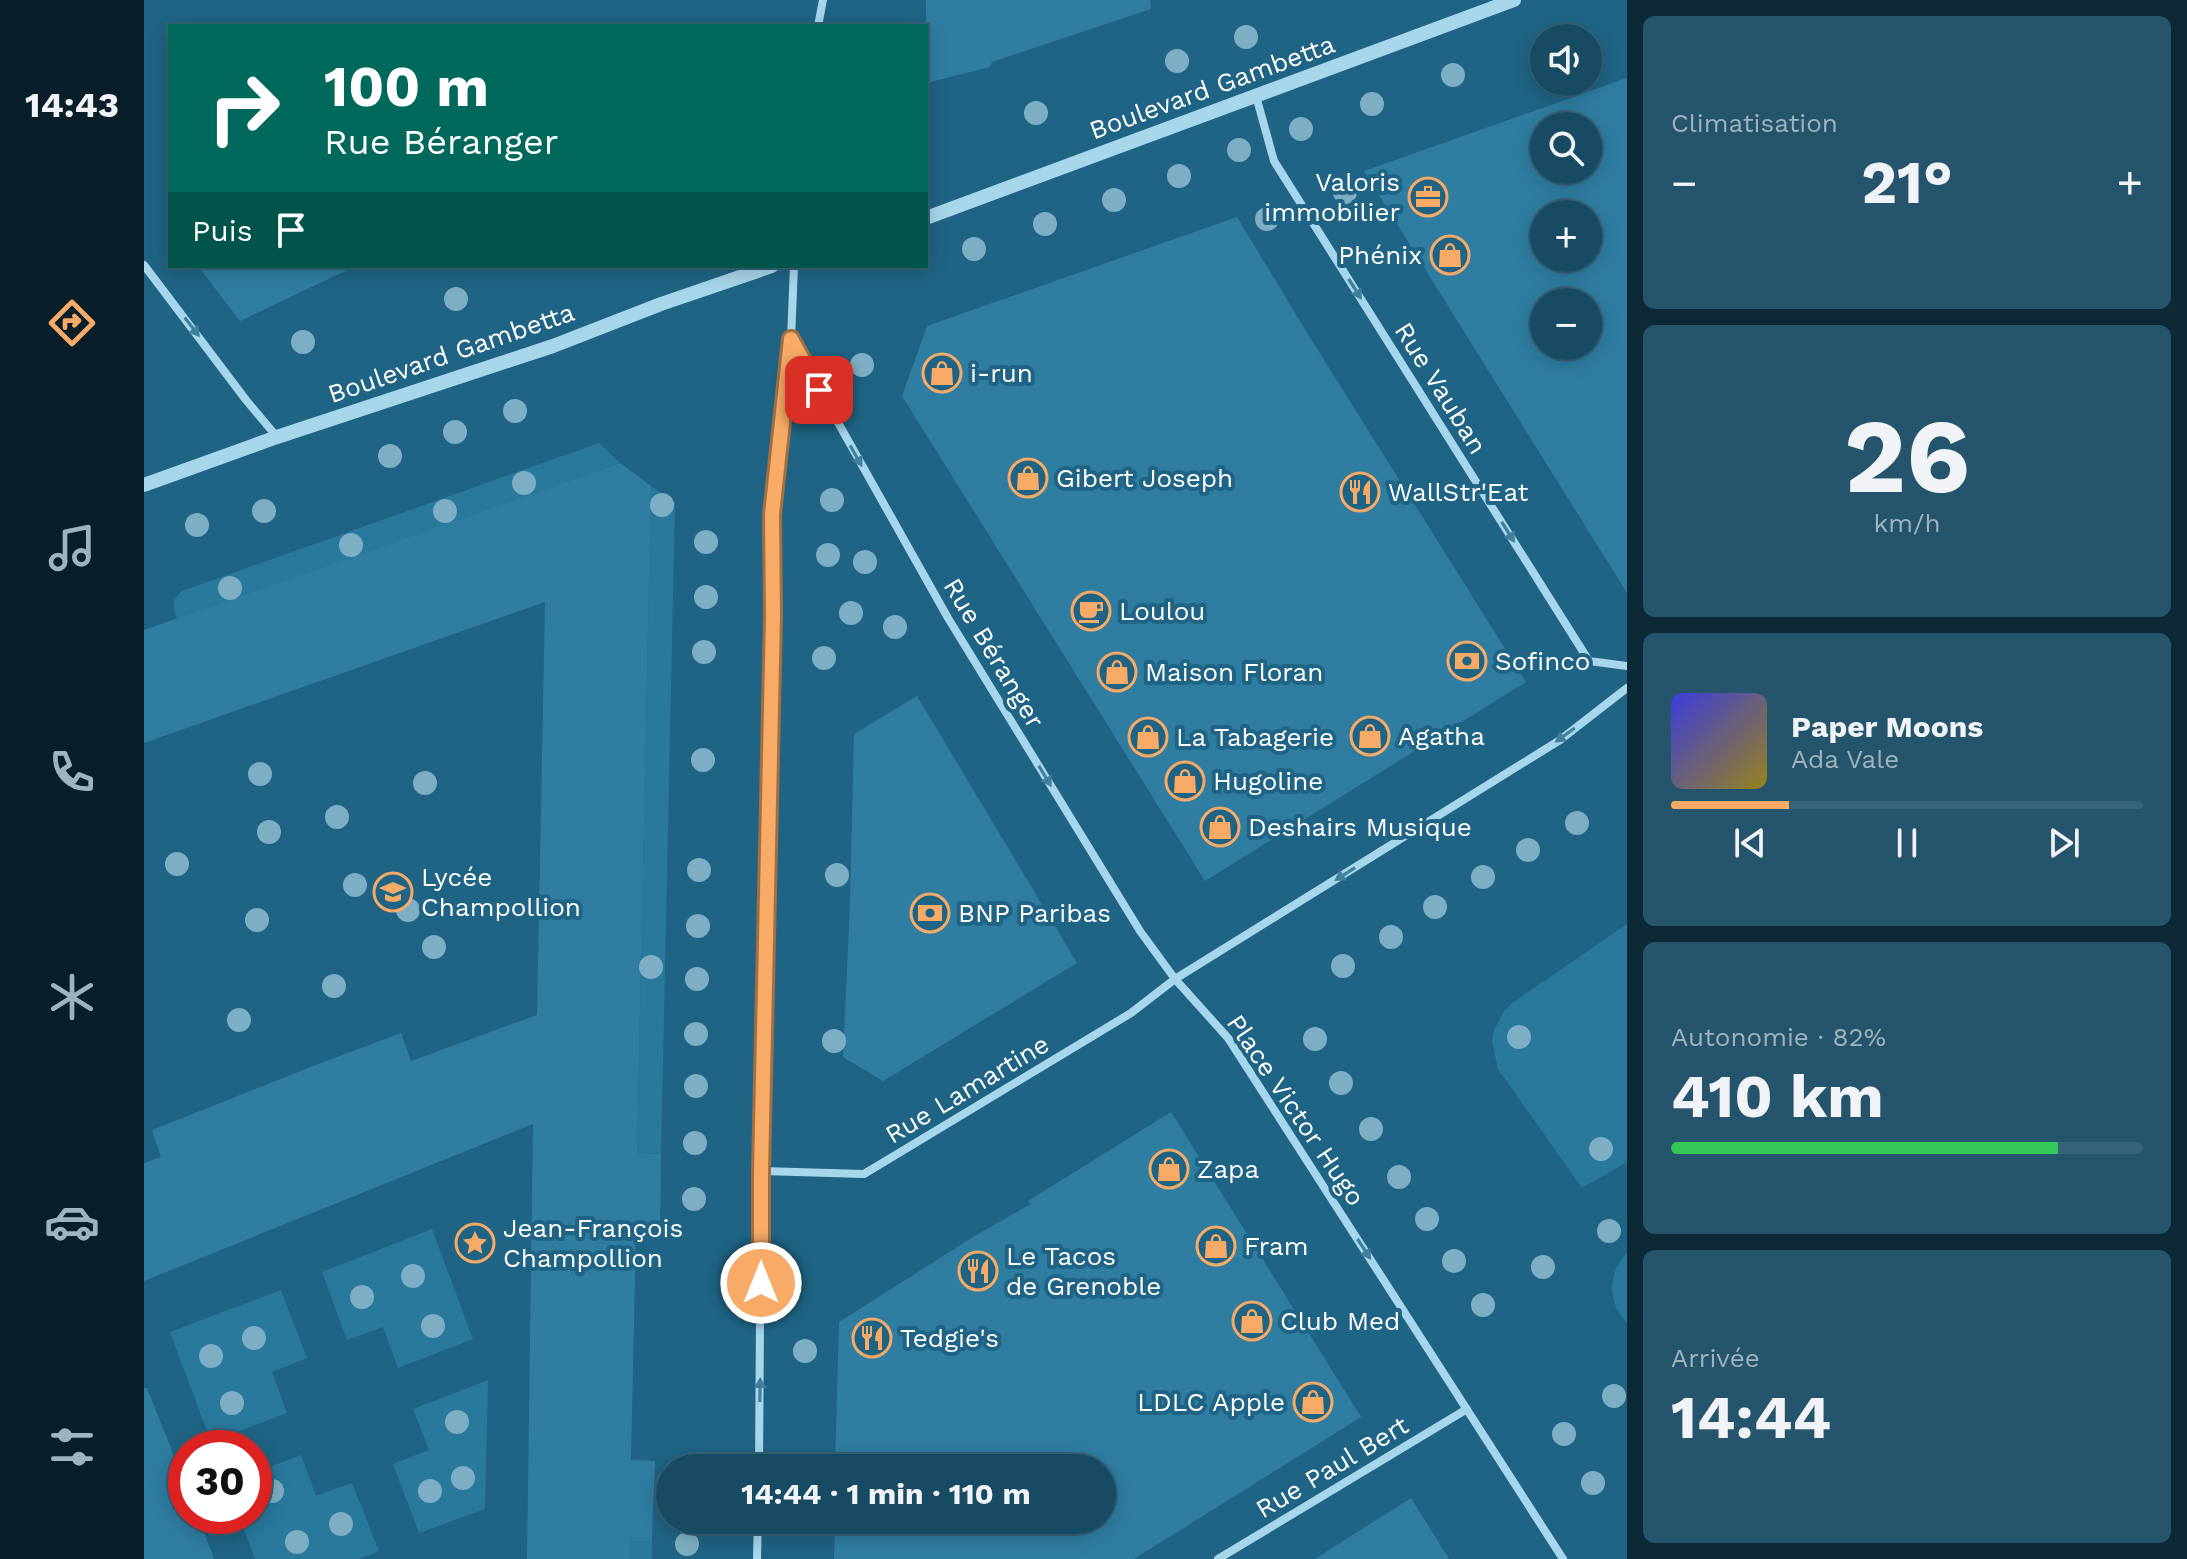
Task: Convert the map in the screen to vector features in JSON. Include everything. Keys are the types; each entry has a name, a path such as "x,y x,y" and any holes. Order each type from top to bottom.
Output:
{"street":[{"path":"818,24 823,0"},
{"name":"Boulevard Gambetta","path":"928,217 1514,0"},
{"name":"Rue Vauban","path":"1256,96 1274,161 1589,661 1627,666"},
{"path":"144,265 277,437"},
{"name":"Boulevard Gambetta","path":"144,485 277,437 553,346 766,268"},
{"path":"759,1454 761,1171 773,616 772,514 791,339 794,268"},
{"name":"Rue Béranger","path":"791,339 948,618 1140,931 1175,979"},
{"path":"1175,979 1560,740 1627,688"},
{"name":"Rue Lamartine","path":"761,1171 864,1174 1131,1013 1175,979"},
{"name":"Place Victor Hugo","path":"1175,979 1228,1038 1563,1559"},
{"name":"Rue Paul Bert","path":"1218,1559 1467,1409"},
{"path":"757,1559 758,1534"}],"shaded area":[{"path":"599,443 620,463 177,619 174,604 182,591"},
{"path":"651,486 675,503 661,1154 637,1153"},
{"path":"1627,924 1627,1162 1582,1188 1498,1069 1492,1042 1494,1030 1512,1003"},
{"path":"432,1229 473,1339 398,1368 383,1327 347,1340 322,1272"},
{"path":"1627,1253 1627,1323 1616,1306 1612,1288 1616,1270"},
{"path":"281,1290 307,1358 272,1372 287,1413 242,1430 207,1430 170,1332"},
{"path":"488,1380 485,1509 419,1533 393,1464 429,1450 413,1409"},
{"path":"301,1455 316,1496 352,1483 379,1551 359,1559 255,1559 246,1534 272,1534 272,1466"},
{"path":"629,1537 652,1537 652,1559 629,1559"}],"building":[{"path":"926,0 1150,0 1151,9 992,62 990,67 928,82"},
{"path":"1627,78 1627,593 1364,171 1530,112 1530,184 1602,184 1602,112 1531,112 1576,96 1602,96 1602,87"},
{"path":"1237,217 1526,682 1205,881 902,396 927,326"},
{"path":"200,268 352,268 240,321"},
{"path":"620,463 651,486 637,1153 661,1154 660,1229 636,1229 631,1460 655,1461 652,1537 629,1537 629,1559 527,1559 533,1124 144,1281 144,1163 161,1157 152,1130 326,1061 401,1033 411,1061 537,1015 545,602 144,743 144,630"},
{"path":"917,696 1077,963 883,1081 843,1057 854,734"},
{"path":"1171,1112 1361,1417 1134,1559 834,1559 835,1534 1116,1534 1116,1454 835,1454 839,1322 1031,1204 1028,1201"},
{"path":"144,1388 147,1388 168,1441 168,1534 205,1534 214,1559 144,1559"},
{"path":"1411,1498 1449,1559 1315,1559"}],"place":[{"name":"Valoris immobilier","path":"1428,197"},
{"name":"Phénix","path":"1450,255"},
{"name":"i-run","path":"942,373"},
{"name":"Gibert Joseph","path":"1028,478"},
{"name":"WallStr'Eat","path":"1360,492"},
{"name":"Loulou","path":"1091,611"},
{"name":"Sofinco","path":"1467,661"},
{"name":"Maison Floran","path":"1117,672"},
{"name":"Agatha","path":"1370,736"},
{"name":"La Tabagerie","path":"1148,737"},
{"name":"Hugoline","path":"1185,781"},
{"name":"Deshairs Musique","path":"1220,827"},
{"name":"Lycée Champollion","path":"393,892"},
{"name":"BNP Paribas","path":"930,913"},
{"name":"Zapa","path":"1169,1169"},
{"name":"Jean-François Champollion","path":"475,1243"},
{"name":"Fram","path":"1216,1246"},
{"name":"Le Tacos de Grenoble","path":"978,1271"},
{"name":"Club Med","path":"1252,1321"},
{"name":"Tedgie's","path":"872,1338"},
{"name":"LDLC Apple","path":"1313,1402"}],"route":[{"path":"761,1283 773,616 772,514 791,339 819,390"}]}
